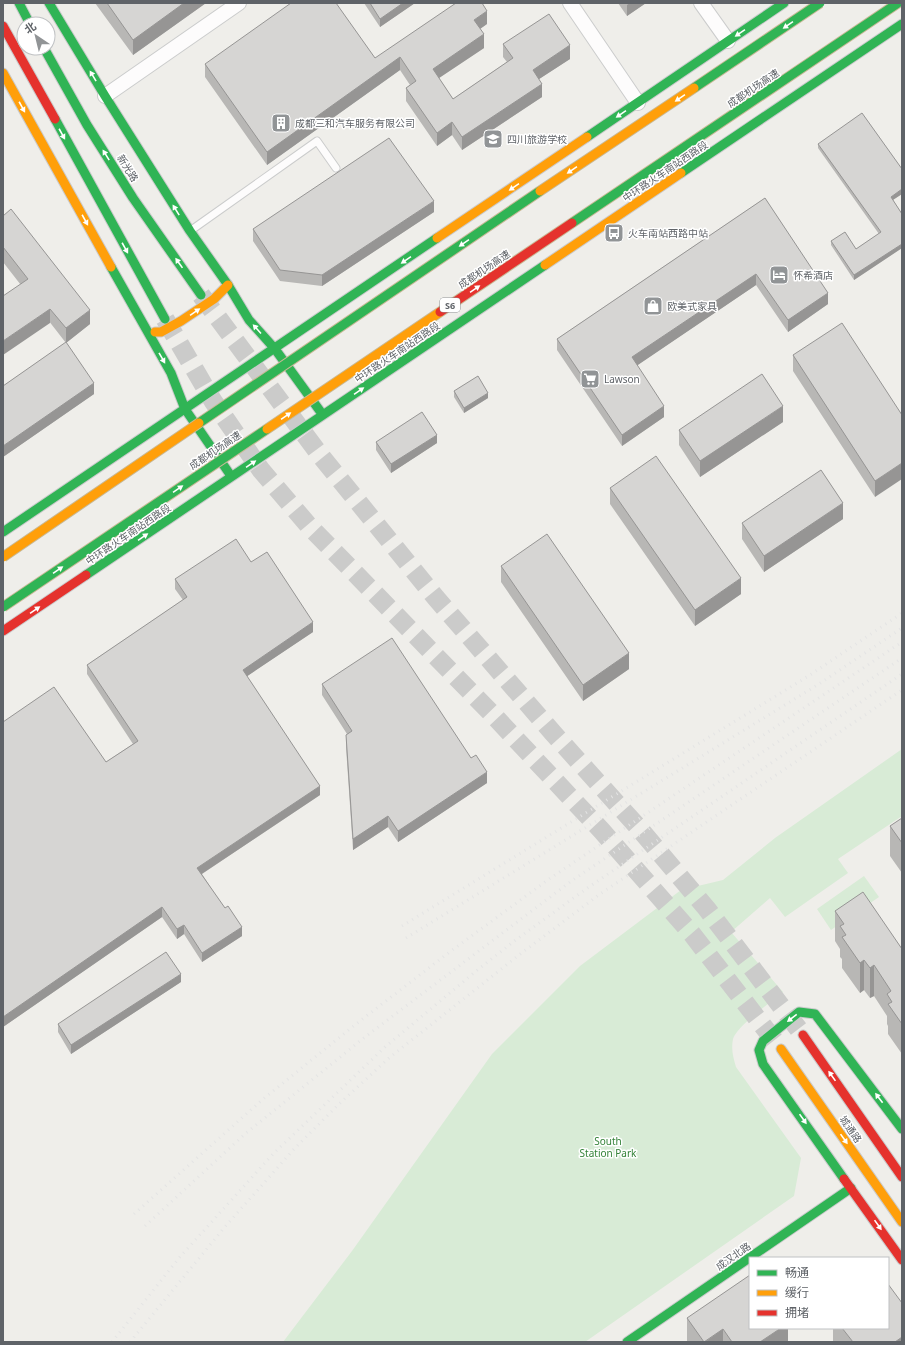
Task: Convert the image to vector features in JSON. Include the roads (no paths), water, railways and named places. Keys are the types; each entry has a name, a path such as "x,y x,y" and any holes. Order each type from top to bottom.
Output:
{"main road":[{"path":"19,3 26,16"},
{"path":"49,3 105,96 190,231 228,285 249,320 275,349 323,415"},
{"path":"3,532 784,3"},
{"path":"3,557 334,331 820,3"},
{"path":"885,3 899,22"},
{"name":"成都机场高速","path":"3,607 898,3"},
{"name":"中环路火车南站西路段","path":"3,632 899,22"},
{"path":"3,26 165,319"},
{"name":"新光路","path":"48,56 87,125 125,184 201,295"},
{"path":"3,73 171,373 185,409 232,477"},
{"path":"148,333 161,332 182,321 214,299 228,285"},
{"path":"902,1129 816,1014 799,1012 763,1041 759,1050 763,1064 902,1260"},
{"name":"城通路","path":"803,1035 902,1177"},
{"name":"城通路","path":"781,1049 902,1222"},
{"name":"成汉北路","path":"751,1257 851,1188"},
{"name":"成汉北路","path":"627,1342 749,1258"}],"street":[{"path":"105,96 239,3"},
{"path":"570,3 638,103"},
{"path":"702,3 728,41"}],"lane":[{"path":"190,231 317,142 336,168"}],"tunnel":[{"path":"201,295 320,455 436,598 553,733 638,827 707,909 803,1035"},
{"path":"165,319 213,401 261,470 309,526 496,718 602,831 692,934 780,1048"}],"railway":[{"path":"402,926 810,675 902,613"},
{"path":"406,938 819,684 902,628"},
{"path":"134,1214 262,1100 356,1024 447,954 549,879 902,642"},
{"path":"145,1226 245,1134 365,1037 570,882 902,658"},
{"path":"112,1342 179,1258 273,1154 385,1047 513,942 586,889 902,674"},
{"path":"130,1342 224,1228 294,1149 338,1105 389,1058 519,955 600,894 902,690"}],"place":[{"name":"成都三和汽车服务有限公司","path":"281,123"},
{"name":"四川旅游学校","path":"493,139"},
{"name":"火车南站西路中站","path":"614,233"},
{"name":"怀希酒店","path":"779,275"},
{"name":"欧美式家具","path":"653,306"},
{"name":"Lawson","path":"590,379"}],"park label":[{"name":"South Station Park","path":"608,1146"}]}
